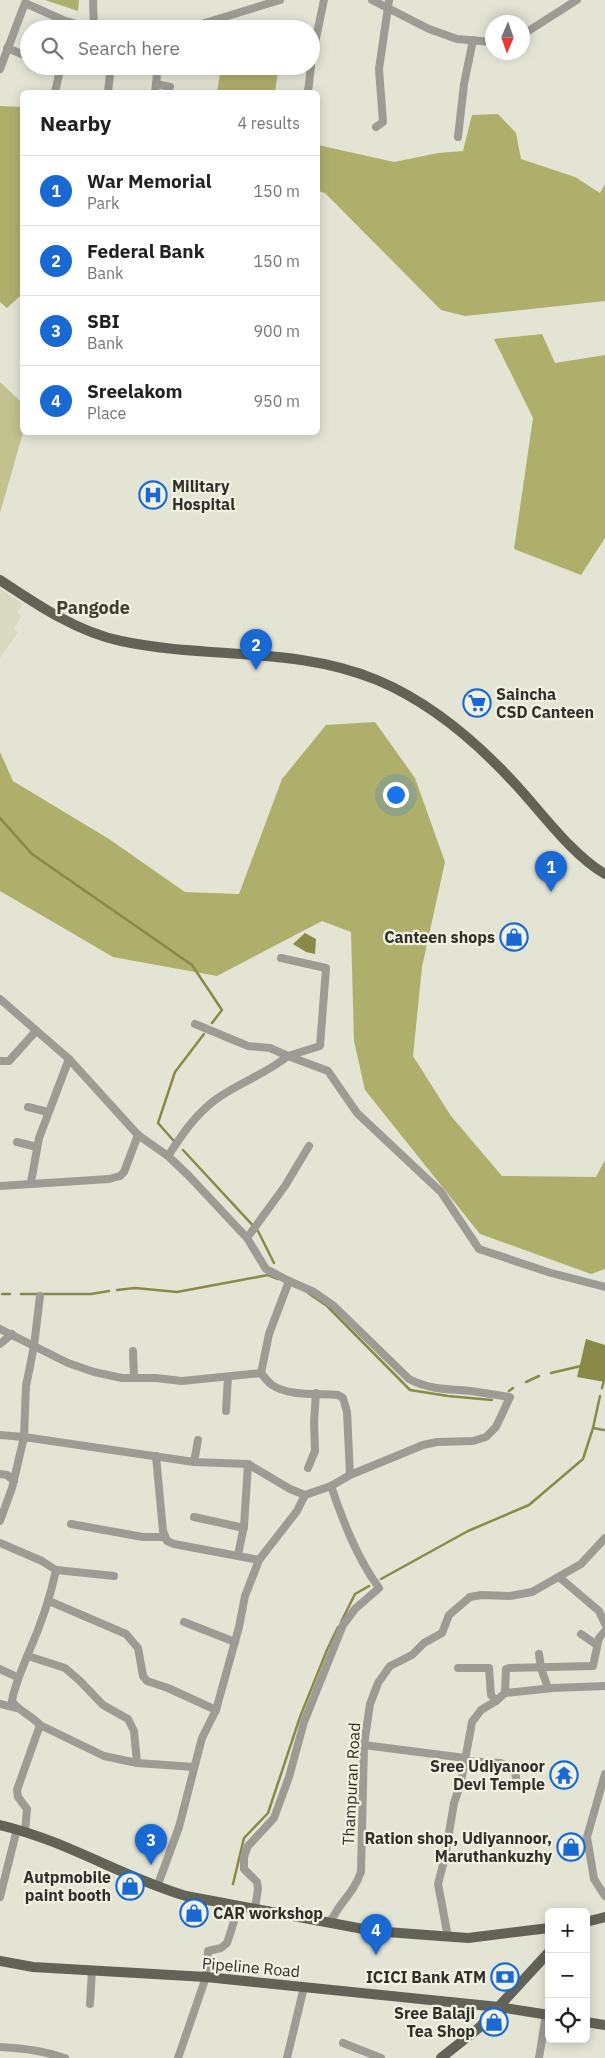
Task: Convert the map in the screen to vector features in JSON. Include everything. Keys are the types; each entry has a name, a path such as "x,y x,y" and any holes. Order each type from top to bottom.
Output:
{"main road":[{"path":"0,580 49,613 119,641 176,650 281,657 326,663 378,680 434,711 481,748 574,849 605,874"},
{"path":"0,1825 55,1841 157,1887 186,1896 374,1930 448,1937 468,1938 545,1928"},
{"path":"590,1921 605,1916"},
{"path":"441,2058 480,2027 548,1953"},
{"name":"Pipeline Road","path":"0,1961 34,1967 206,1977 499,2007 545,2015"},
{"path":"590,2023 605,2025"}],"street":[{"path":"93,0 94,20"},
{"path":"217,20 238,14 251,4 280,0"},
{"path":"320,20 324,0"},
{"path":"372,0 388,4 428,30 457,39 485,41"},
{"path":"530,30 577,0"},
{"path":"0,69 25,3 63,20"},
{"path":"376,127 383,122 379,70 388,4"},
{"path":"458,137 464,84 473,40"},
{"path":"8,48 20,53"},
{"path":"55,90 59,75"},
{"path":"108,90 110,75"},
{"path":"157,75 156,88 170,87"},
{"path":"308,90 310,75"},
{"path":"168,1156 192,1121 216,1100 274,1067 288,1056 320,1046 326,968 281,958"},
{"path":"0,999 69,1060 138,1136 168,1156 247,1238 266,1269 314,1292 334,1306 409,1379 420,1385 435,1389 469,1391 510,1397 496,1427 486,1437 473,1442 437,1442 423,1445 350,1475 331,1486 305,1495 290,1489 248,1464 194,1462 0,1435"},
{"path":"195,1024 248,1046 270,1048 328,1071 357,1113 441,1192 480,1249 550,1273 605,1287"},
{"path":"0,1061 9,1061 36,1031"},
{"path":"31,1182 48,1112 69,1060"},
{"path":"28,1107 48,1112"},
{"path":"0,1186 31,1182 110,1179 120,1176 124,1172 138,1136"},
{"path":"17,1142 38,1147"},
{"path":"247,1238 286,1186 309,1146"},
{"path":"261,1374 269,1334 289,1281"},
{"path":"0,1521 14,1481 24,1437 26,1386 34,1346 40,1296"},
{"path":"0,1328 48,1354 79,1367 112,1376 182,1381 261,1374"},
{"path":"0,1344 12,1334"},
{"path":"132,1351 134,1378"},
{"path":"261,1374 272,1385 282,1389 344,1398 346,1403 350,1475"},
{"path":"226,1411 228,1377"},
{"path":"308,1468 314,1450 316,1393"},
{"path":"194,1462 198,1440"},
{"path":"156,1456 165,1537"},
{"path":"238,1555 244,1528 248,1464"},
{"path":"0,1474 6,1475 14,1481"},
{"path":"255,1908 258,1889 257,1882 244,1869 244,1857 248,1846 274,1818 289,1777 304,1722 343,1625 355,1609 379,1588 366,1570 346,1527 331,1486"},
{"path":"157,1887 179,1827 202,1738 216,1710 235,1642 245,1596 259,1560 298,1511 305,1495"},
{"path":"194,1517 244,1528"},
{"path":"71,1524 143,1537 165,1537 174,1544 259,1560"},
{"name":"Thampuran Road","path":"330,1922 338,1908 357,1885 361,1872 364,1745 370,1704 378,1684 390,1666 412,1655 424,1643 442,1633 449,1615 470,1597 481,1595 522,1595 581,1564 605,1538"},
{"path":"0,1543 56,1570 114,1576"},
{"path":"17,1708 12,1701 17,1676 28,1656 49,1600 56,1570"},
{"path":"559,1577 599,1611 605,1624"},
{"path":"49,1600 126,1634 138,1648 143,1676 147,1681 168,1688 216,1710"},
{"path":"184,1622 235,1642"},
{"path":"505,1693 506,1670 593,1666 598,1638 605,1631"},
{"path":"580,1634 597,1644"},
{"path":"539,1654 541,1668 548,1688"},
{"path":"28,1656 65,1668 103,1705 128,1719 134,1731 137,1764"},
{"path":"0,1668 17,1676"},
{"path":"458,1668 489,1668 491,1696 496,1701"},
{"path":"448,1937 438,1884 445,1857 454,1803 461,1782 472,1722 481,1710 505,1693 548,1688 605,1686"},
{"path":"0,1704 17,1708 33,1717 40,1725 104,1756 137,1764 194,1768"},
{"path":"0,1897 27,1809 18,1797 17,1790 40,1725"},
{"path":"364,1745 501,1763 515,1770 517,1786"},
{"path":"605,1774 600,1784 587,1837 594,1879 605,1896"},
{"path":"178,2058 206,1977 208,1951 221,1948 227,1943 239,1906"},
{"path":"90,2004 92,1970"},
{"path":"289,2057 304,1987"},
{"path":"539,2058 545,2029"},
{"path":"343,2043 381,2058"},
{"path":"0,2047 32,2050 65,2058"}],"shaded area":[{"path":"45,0 79,0 78,11"},
{"path":"220,75 278,75 275,90 217,90"},
{"path":"0,106 20,107 20,296 7,308 0,302"},
{"path":"498,114 516,133 521,159 575,177 600,193 605,184 605,301 465,316 441,310 325,193 320,192 320,145 394,162 438,153 463,151 472,115"},
{"path":"542,334 555,363 605,355 605,538 581,575 514,549 533,418 494,339"},
{"path":"0,589 23,604 17,612 22,616 13,629 18,632 0,658"},
{"path":"375,722 415,778 445,862 422,967 413,1056 451,1116 502,1176 596,1177 605,1160 605,1269 591,1274 480,1234 365,1090 354,1041 351,932 322,921 217,976 113,957 0,891 0,752 13,781 109,839 185,892 239,894 282,779 326,725"},
{"path":"305,933 316,939 315,954 306,952 293,944"},
{"path":"586,1339 605,1345 605,1382 577,1377"}],"green space":[{"path":"0,382 20,401 20,435 22,435 0,513"}],"waterway":[{"path":"0,818 32,854 192,965 222,1010 212,1023"},
{"path":"173,1140 158,1123 175,1072 204,1034"},
{"path":"183,1150 258,1231 274,1263"},
{"path":"117,1290 135,1288 177,1292 268,1275 278,1279"},
{"path":"21,1294 91,1294 109,1291"},
{"path":"308,1293 327,1306 410,1390 492,1400"},
{"path":"2,1294 10,1294"},
{"path":"551,1373 581,1366"},
{"path":"526,1382 539,1376"},
{"path":"602,1388 605,1376"},
{"path":"509,1391 513,1388"},
{"path":"593,1428 600,1396"},
{"path":"381,1579 468,1531 529,1505 583,1459 593,1428 604,1430"},
{"path":"341,1622 355,1594 369,1586"},
{"path":"233,1884 244,1838 268,1813 300,1717 338,1627"}],"place":[{"name":"Military Hospital","path":"153,495"},
{"name":"Federal Bank","path":"256,670"},
{"name":"Saincha CSD Canteen","path":"477,703"},
{"name":"War Memorial","path":"551,892"},
{"name":"Canteen shops","path":"514,937"},
{"name":"Sree Udiyanoor Devi Temple","path":"564,1775"},
{"name":"Ration shop, Udiyannoor, Maruthankuzhy","path":"571,1847"},
{"name":"SBI","path":"151,1865"},
{"name":"Autpmobile paint booth","path":"130,1886"},
{"name":"CAR workshop","path":"194,1913"},
{"name":"Sreelakom","path":"376,1955"},
{"name":"ICICI Bank ATM","path":"505,1977"},
{"name":"Sree Balaji Tea Shop","path":"494,2022"}],"district":[{"name":"Pangode","path":"93,607"}]}
